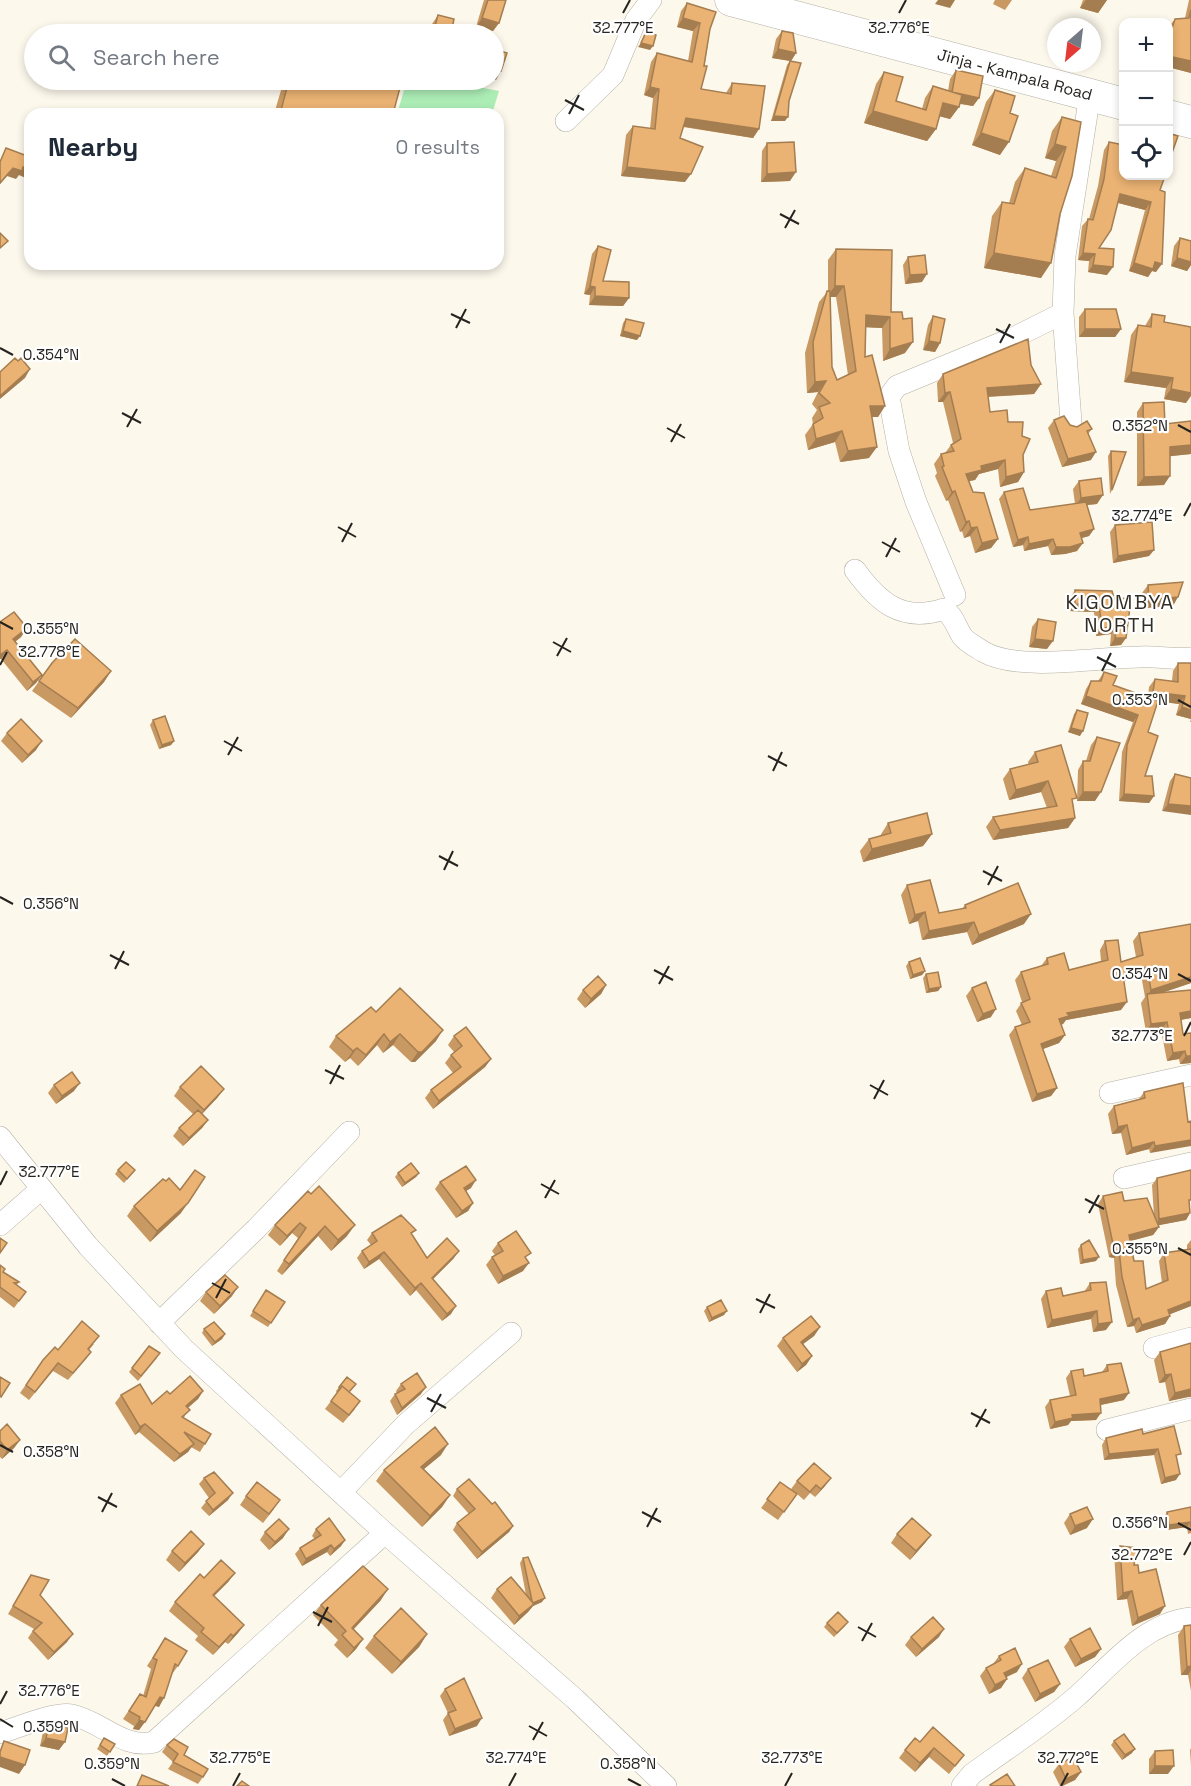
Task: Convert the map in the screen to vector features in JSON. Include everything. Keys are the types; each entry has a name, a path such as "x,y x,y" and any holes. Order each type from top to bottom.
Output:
{"highway":[{"name":"Jinja - Kampala Road","path":"731,0 1119,103"},
{"path":"1173,117 1191,122"}],"street":[{"path":"566,121 613,75 636,20 651,0"},
{"path":"1071,422 1063,313 1069,227 1090,94"},
{"path":"955,595 913,492 899,451 889,397 897,386 1013,338 1063,313"},
{"path":"855,570 872,593 892,608 931,614 944,609 954,617 962,637 987,653 1046,662 1142,656 1173,660 1191,658"},
{"path":"1110,1093 1191,1075"},
{"path":"159,1323 256,1229 349,1132"},
{"path":"0,1137 88,1246 159,1323 385,1533 550,1676 660,1783"},
{"path":"1124,1178 1191,1163"},
{"path":"0,1225 41,1189"},
{"path":"341,1492 406,1424 511,1333"},
{"path":"1154,1348 1191,1338"},
{"path":"1107,1430 1191,1409"},
{"path":"0,1733 70,1714 131,1742 142,1745 154,1742 385,1533"},
{"path":"962,1786 972,1774 1075,1698 1124,1651 1161,1628 1191,1618"}],"green space":[{"path":"404,90 499,91 494,108 399,108"}],"building":[{"path":"488,0 506,0 499,23 482,18"},
{"path":"687,3 716,12 710,29 704,66 707,66 701,89 731,94 732,83 765,86 759,129 686,118 680,138 703,147 691,174 627,167 633,126 655,129 659,89 650,87 657,53 692,62 700,23 683,18"},
{"path":"1191,10 1191,61 1173,57 1175,19 1189,18"},
{"path":"438,15 454,19 453,24 436,24"},
{"path":"782,31 793,33 796,53 778,49"},
{"path":"646,32 656,35 653,46 641,43"},
{"path":"790,61 801,63 789,101 788,117 774,116"},
{"path":"956,70 983,76 979,98 952,92"},
{"path":"884,72 903,77 896,101 926,110 933,86 962,95 959,107 943,103 936,129 873,111"},
{"path":"286,90 399,90 395,108 282,108"},
{"path":"995,90 1015,96 1010,113 1018,116 1009,142 981,133"},
{"path":"1062,117 1081,122 1072,176 1060,214 1051,263 994,253 1002,202 1014,204 1025,168 1056,178 1066,147 1055,144"},
{"path":"1173,134 1178,136 1173,150"},
{"path":"794,142 796,172 767,174 767,143"},
{"path":"1109,142 1119,144 1119,180 1164,180 1160,190 1165,192 1162,264 1155,262 1153,269 1134,263 1151,202 1120,194 1111,230 1099,248 1114,249 1113,267 1093,265 1095,254 1083,253 1088,219 1093,220 1104,179"},
{"path":"6,148 24,155 22,171 13,168 0,183 0,162"},
{"path":"0,233 8,241 0,248"},
{"path":"1180,238 1191,241 1191,262 1177,258"},
{"path":"598,246 611,250 603,281 629,282 629,298 595,296 595,287 590,286"},
{"path":"836,249 892,250 891,312 902,312 903,319 912,318 913,342 890,349 890,317 866,315 865,357 872,355 885,406 870,406 877,447 848,451 842,431 816,439 813,424 823,418 819,407 830,403 819,393 826,381 815,382 813,342 827,291 830,291 832,367 837,380 856,371 844,286 835,286"},
{"path":"925,255 927,274 910,275 908,257"},
{"path":"1085,309 1116,309 1121,329 1085,329"},
{"path":"1152,314 1165,316 1164,322 1191,327 1191,393 1171,389 1173,378 1131,372 1138,325 1151,327"},
{"path":"933,316 945,319 940,343 929,341"},
{"path":"626,319 644,323 640,336 623,331"},
{"path":"1028,339 1031,365 1041,384 987,388 990,412 1007,410 1008,422 1023,422 1022,436 1030,439 1023,455 1024,472 1006,477 1005,460 981,466 982,470 966,474 973,492 984,493 998,539 982,543 977,527 971,528 969,521 966,522 955,491 952,492 942,467 944,466 941,454 954,451 951,445 961,439 950,392 945,393 943,374"},
{"path":"15,358 18,361 21,358 30,369 0,396 0,372"},
{"path":"1164,402 1165,424 1191,421 1191,445 1170,447 1170,476 1144,477 1143,403"},
{"path":"1064,416 1070,425 1077,427 1087,421 1092,429 1087,431 1096,452 1068,459 1054,420"},
{"path":"1111,451 1126,452 1112,490"},
{"path":"1101,478 1103,495 1081,498 1079,481"},
{"path":"1023,488 1030,510 1086,502 1094,529 1080,533 1083,543 1070,547 1056,547 1053,539 1029,544 1028,537 1018,540 1004,492"},
{"path":"1152,522 1154,550 1118,556 1115,525"},
{"path":"1183,582 1178,597 1149,600 1148,585"},
{"path":"1075,590 1112,591 1115,601 1121,598 1131,599 1126,638 1115,638 1117,627 1102,628 1099,605 1075,604"},
{"path":"14,612 27,628 13,639 42,675 33,682 7,650 0,655 0,622"},
{"path":"1038,619 1056,622 1053,641 1035,639"},
{"path":"75,639 111,671 78,708 39,681 52,663"},
{"path":"1178,663 1191,663 1191,710 1182,707 1185,696 1153,692 1155,679 1178,682"},
{"path":"1104,672 1117,676 1113,685 1158,701 1148,732 1158,736 1145,776 1152,776 1154,796 1124,794 1127,745 1138,715 1086,696 1091,681 1101,681"},
{"path":"1077,710 1088,713 1083,731 1071,728"},
{"path":"165,716 174,741 162,745 153,720"},
{"path":"21,719 42,741 28,755 7,733"},
{"path":"1097,737 1120,743 1101,792 1083,792 1083,761 1090,761"},
{"path":"1061,745 1077,798 1072,799 1075,818 1000,830 993,817 1057,806 1048,781 1016,790 1010,769 1038,762 1035,752"},
{"path":"1175,774 1191,778 1191,806 1168,804"},
{"path":"927,813 932,834 872,849 869,839 891,833 888,823"},
{"path":"930,880 939,913 966,908 965,905 1018,883 1031,914 979,935 974,922 929,931 925,912 915,915 907,885"},
{"path":"1191,924 1191,977 1151,990 1147,967 1123,975 1127,1002 1067,1013 1069,1016 1059,1019 1065,1035 1041,1044 1057,1088 1037,1094 1015,1027 1030,1022 1021,1003 1030,999 1021,972 1048,964 1047,958 1064,953 1069,970 1108,960 1105,941 1118,940 1121,962 1143,955 1139,933"},
{"path":"920,958 925,971 913,975 909,962"},
{"path":"938,972 941,987 929,989 926,974"},
{"path":"598,976 606,985 591,999 583,990"},
{"path":"986,982 996,1009 983,1014 972,988"},
{"path":"400,988 443,1030 422,1052 418,1052 400,1034 390,1042 384,1034 366,1055 357,1048 353,1051 336,1036 371,1007 376,1012"},
{"path":"1191,990 1191,1011 1180,1013 1183,1034 1191,1033 1191,1056 1186,1056 1185,1051 1173,1053 1167,1022 1151,1024 1147,994"},
{"path":"466,1027 491,1059 439,1101 431,1090 461,1067 451,1055 462,1046 454,1036"},
{"path":"201,1066 224,1089 204,1110 180,1087"},
{"path":"72,1072 80,1083 62,1096 54,1085"},
{"path":"1183,1083 1188,1122 1191,1121 1191,1140 1155,1146 1154,1142 1132,1148 1127,1125 1118,1127 1114,1106 1145,1098 1144,1092"},
{"path":"198,1110 208,1120 189,1138 179,1128"},
{"path":"126,1162 135,1170 127,1179 118,1170"},
{"path":"411,1163 419,1173 405,1183 398,1173"},
{"path":"466,1166 476,1180 464,1188 473,1203 462,1211 440,1182"},
{"path":"195,1170 205,1177 188,1203 157,1231 134,1206 163,1179 166,1181 169,1178 180,1190"},
{"path":"1191,1170 1190,1213 1159,1219 1157,1178"},
{"path":"319,1186 355,1225 338,1240 325,1226 289,1264 284,1260 306,1228 300,1223 287,1236 275,1225 308,1191 311,1194"},
{"path":"1122,1192 1124,1201 1147,1198 1159,1227 1129,1235 1134,1261 1143,1261 1146,1289 1168,1280 1164,1253 1191,1249 1191,1301 1168,1310 1170,1316 1142,1325 1139,1318 1133,1320 1122,1277 1119,1250 1114,1249 1103,1196"},
{"path":"401,1215 416,1230 411,1233 427,1258 447,1238 459,1251 432,1278 456,1306 447,1314 421,1283 415,1288 384,1252 369,1262 362,1251 377,1241 372,1233"},
{"path":"516,1231 531,1253 525,1257 529,1263 503,1276 492,1257 503,1251 498,1243"},
{"path":"0,1238 7,1243 0,1253"},
{"path":"1089,1240 1099,1257 1083,1260 1081,1245"},
{"path":"0,1265 5,1269 3,1272 19,1282 14,1283 26,1292 19,1301 0,1287"},
{"path":"225,1275 238,1287 220,1306 206,1292"},
{"path":"1106,1282 1112,1322 1098,1324 1097,1311 1052,1320 1046,1291 1061,1288 1063,1296 1091,1290 1090,1283"},
{"path":"266,1290 285,1302 271,1323 253,1311"},
{"path":"721,1300 727,1311 712,1318 707,1307"},
{"path":"811,1316 820,1327 801,1342 812,1356 802,1364 783,1338"},
{"path":"82,1321 99,1336 88,1349 91,1352 73,1373 58,1363 35,1392 26,1385 43,1360 55,1347 58,1350"},
{"path":"214,1322 225,1334 215,1342 204,1329"},
{"path":"1191,1343 1191,1389 1175,1393 1171,1374 1165,1375 1160,1352"},
{"path":"149,1346 160,1353 141,1376 132,1368"},
{"path":"1121,1363 1129,1393 1100,1399 1101,1413 1072,1415 1073,1418 1055,1422 1050,1400 1076,1395 1071,1371 1083,1369 1084,1376 1108,1371 1107,1365"},
{"path":"417,1373 426,1387 402,1408 395,1394 405,1389 401,1384"},
{"path":"190,1376 203,1391 186,1406 190,1410 182,1417 211,1434 205,1444 184,1432 194,1444 180,1454 145,1424 140,1427 121,1395 140,1384 152,1404 167,1391 170,1394"},
{"path":"0,1377 10,1383 1,1397 0,1396"},
{"path":"347,1377 356,1384 349,1392 342,1386 340,1389 339,1387"},
{"path":"342,1386 360,1401 349,1415 331,1401"},
{"path":"7,1424 20,1440 7,1450 0,1441 0,1431"},
{"path":"1174,1426 1181,1454 1176,1455 1180,1474 1165,1478 1158,1449 1109,1454 1106,1438 1142,1429 1143,1434"},
{"path":"435,1427 448,1444 421,1467 450,1495 430,1516 384,1470"},
{"path":"814,1463 831,1478 821,1489 816,1485 810,1492 797,1481"},
{"path":"214,1472 233,1493 213,1510 206,1501 215,1493 204,1478"},
{"path":"469,1479 492,1504 495,1502 513,1526 482,1552 457,1523 475,1509 457,1489"},
{"path":"257,1482 280,1500 269,1514 246,1496"},
{"path":"780,1482 797,1494 784,1512 767,1499"},
{"path":"1087,1507 1093,1519 1075,1526 1070,1514"},
{"path":"1191,1507 1191,1527 1190,1522 1169,1525 1167,1512"},
{"path":"329,1518 345,1540 334,1549 331,1545 306,1559 300,1548 321,1535 316,1529"},
{"path":"912,1518 931,1535 916,1551 897,1534"},
{"path":"279,1519 289,1529 275,1542 265,1532"},
{"path":"191,1531 204,1544 185,1563 172,1551"},
{"path":"1120,1546 1137,1548 1134,1565 1138,1565 1139,1573 1156,1569 1165,1606 1138,1618 1132,1591 1123,1593"},
{"path":"528,1557 545,1598 533,1603 523,1558"},
{"path":"221,1560 235,1573 213,1595 244,1625 233,1636 231,1634 219,1647 201,1632 204,1628 175,1602 200,1574 204,1578"},
{"path":"363,1566 388,1589 352,1628 363,1639 354,1648 342,1635 346,1631 321,1605"},
{"path":"31,1575 49,1580 40,1595 73,1634 54,1652 33,1631 42,1623 13,1606"},
{"path":"511,1577 534,1604 519,1616 497,1589"},
{"path":"401,1608 427,1634 401,1662 374,1636"},
{"path":"838,1612 848,1622 837,1633 827,1623"},
{"path":"933,1617 944,1629 922,1649 911,1637"},
{"path":"1191,1625 1191,1666 1187,1667 1184,1626"},
{"path":"1090,1628 1101,1649 1081,1659 1070,1639"},
{"path":"165,1638 187,1651 178,1666 175,1664 164,1698 160,1697 145,1722 129,1711 140,1694 146,1697 157,1660 153,1658"},
{"path":"1015,1648 1022,1664 1004,1673 1007,1679 995,1685 986,1668 1001,1660 999,1656"},
{"path":"1048,1660 1060,1684 1040,1694 1028,1669"},
{"path":"464,1678 482,1718 455,1729 448,1713 456,1710 445,1689"},
{"path":"49,1724 68,1728 65,1742 46,1738"},
{"path":"933,1727 964,1755 955,1766 934,1748 920,1763 905,1750 915,1738 920,1742"},
{"path":"1124,1734 1135,1749 1125,1755 1114,1741"},
{"path":"104,1738 115,1744 110,1752 100,1745"},
{"path":"174,1739 188,1747 184,1755 208,1769 203,1777 173,1762 178,1754 167,1745"},
{"path":"4,1741 30,1750 25,1765 0,1757"},
{"path":"1173,1750 1174,1766 1155,1766 1155,1751"},
{"path":"1073,1757 1081,1772 1066,1779 1059,1764"},
{"path":"1007,1774 1015,1786 990,1785"},
{"path":"142,1775 169,1786 137,1786"},
{"path":"242,1781 249,1786 237,1786"}],"district":[{"name":"KIGOMBYA NORTH","path":"1120,614"}]}
